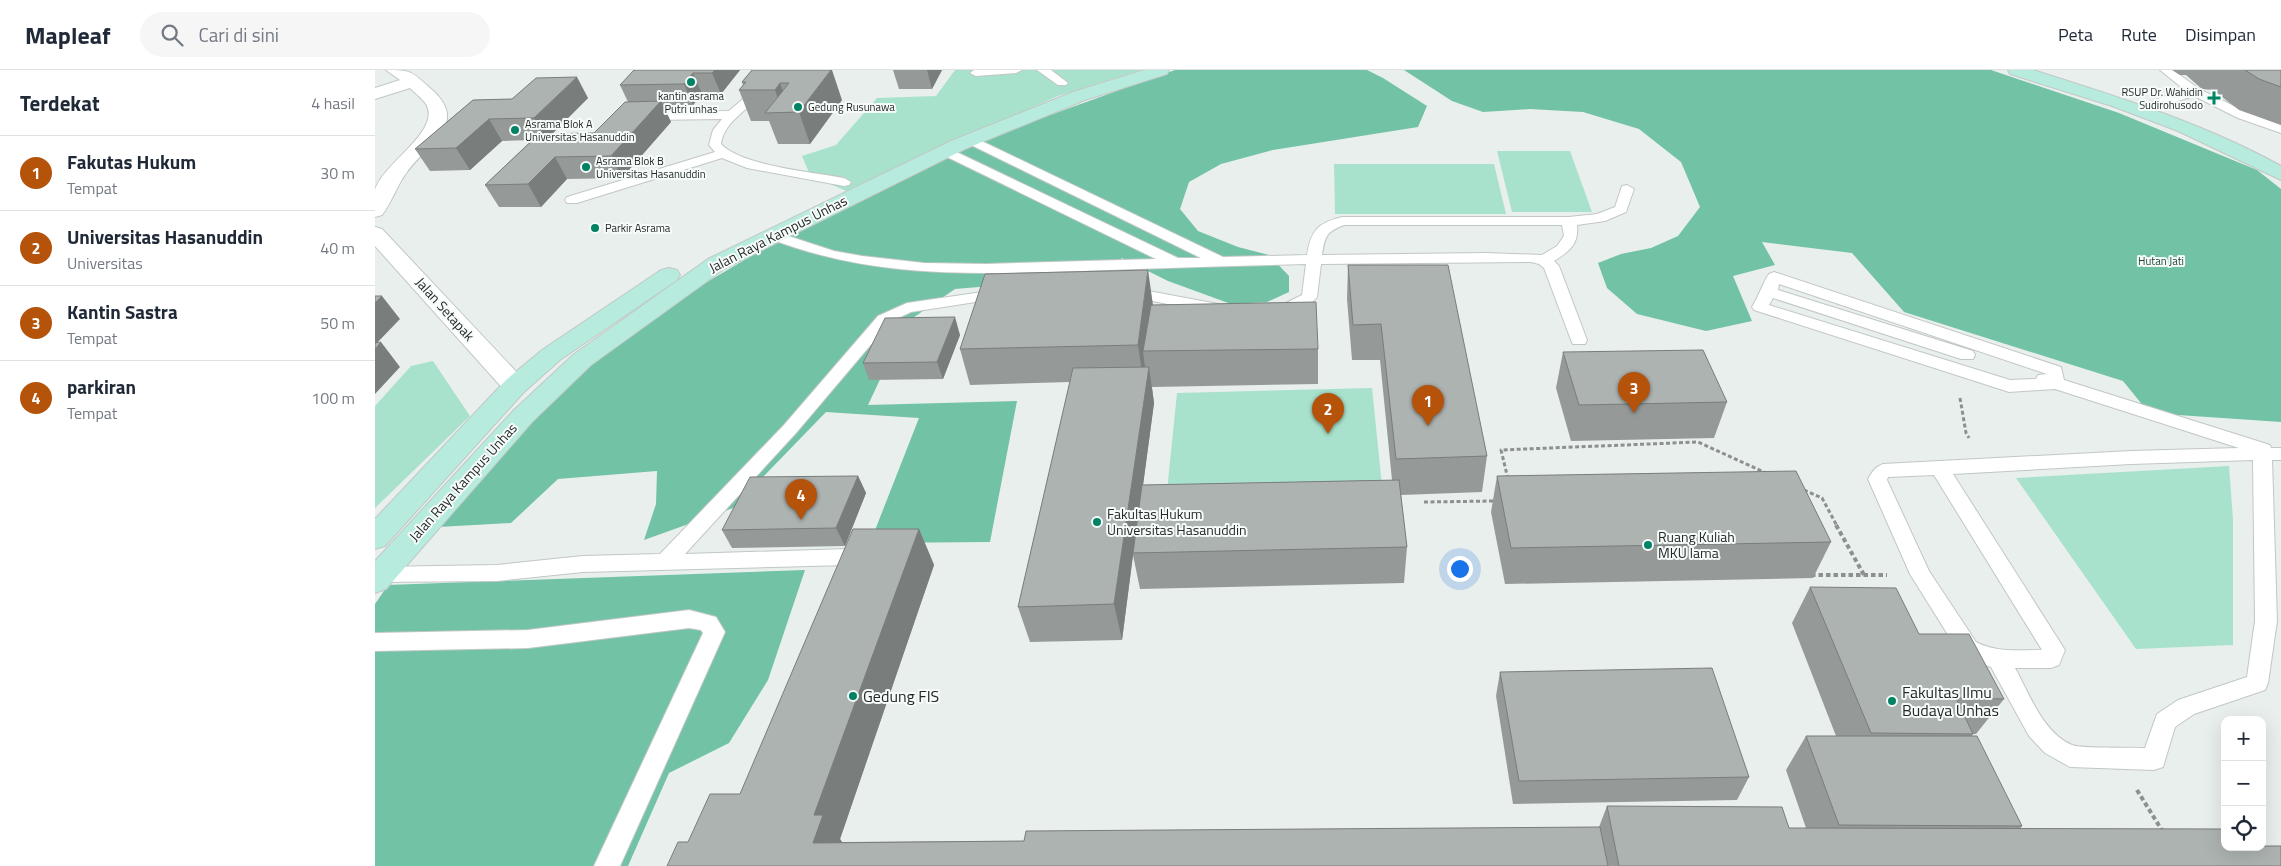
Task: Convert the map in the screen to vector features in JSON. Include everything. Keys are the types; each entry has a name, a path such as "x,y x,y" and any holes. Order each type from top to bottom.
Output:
{"street":[{"name":"Jalan Raya Kampus Unhas","path":"375,538 515,386 551,355 697,256 844,182 1062,83 1111,70"},
{"name":"Jalan Raya Kampus Unhas","path":"377,578 523,416 582,360 716,264 971,140 1079,96 1161,70"},
{"path":"2016,70 2147,112 2211,138 2281,174"},
{"path":"2049,70 2156,105 2235,134 2281,155"},
{"path":"375,94 403,75 434,102 438,110 436,126 391,180 375,211"},
{"name":"Jalan Setapak","path":"375,233 515,386"},
{"path":"437,470 472,471"}],"lane":[{"path":"976,73 1016,70"},
{"path":"1043,70 1062,83"},
{"path":"2166,70 2195,92 2242,115 2281,129"},
{"path":"772,77 723,125 715,145 723,154 747,164 844,182"},
{"path":"2156,105 2164,100 2195,92"},
{"path":"651,116 733,115"},
{"path":"971,140 1222,263"},
{"path":"946,151 1177,263"},
{"path":"572,200 723,154"},
{"path":"1261,309 1290,308 1309,297 1317,240 1324,228 1342,221 1569,221 1600,218 1621,209 1627,189"},
{"path":"773,235 803,248 866,262 934,269 1075,268 1177,263 1314,260 1513,258 1544,260 1563,249 1571,236 1569,221"},
{"path":"1544,260 1551,266 1579,340"},
{"path":"1109,289 1222,310 1231,310"},
{"path":"2056,383 2009,386 1760,307 1769,292 2056,383 2274,454"},
{"path":"665,562 791,429 875,327 889,315 907,308 1015,293"},
{"path":"1940,469 2054,650 2051,659 1997,659 1983,656 1969,648 1920,574 1877,479 1883,471 2274,454"},
{"path":"1997,659 2037,729 2053,746 2070,756 2153,759 2165,721 2186,707 2257,683 2266,621 2265,537 2274,454"},
{"path":"377,578 497,573 583,564 848,557"},
{"path":"375,642 528,639 689,619 708,623 714,632 607,866"}],"path":[{"path":"1956,369 1966,433 1986,466"},
{"path":"1510,484 1501,450 1698,442 1769,474"},
{"path":"1795,486 1821,498 1864,575"},
{"path":"1424,502 1496,501"},
{"path":"1808,575 1920,574"},
{"path":"2118,759 2167,840"}],"green space":[{"path":"955,70 1141,70 1058,96 846,191 810,175 802,156 836,145 877,98 936,96"},
{"path":"1175,70 1367,70 1427,106 1418,127 1273,150 1221,164 1189,182 1180,209 1198,231 1238,247 1269,255 1289,276 1289,292 1267,302 1231,304 1168,281 1122,258 1099,277 955,289 907,322 868,405 1017,401 990,542 870,543 919,418 826,412 733,508 644,540 656,504 657,471 558,479 511,523 438,527 540,412 594,361 690,292 821,215 903,176 1017,127"},
{"name":"Hutan Jati","path":"1404,70 1991,70 2119,113 2257,170 2281,189 2281,422 2149,413 2123,381 1904,312 1852,253 1762,242 1775,265 1733,276 1752,321 1706,331 1637,314 1607,288 1598,263 1621,254 1651,248 1678,236 1700,207 1681,162 1639,129 1583,112 1530,109 1483,112 1452,101"},
{"path":"1497,151 1570,151 1592,212 1512,212"},
{"path":"1334,164 1494,164 1506,214 1335,214"},
{"path":"433,361 470,416 375,508 375,406 411,366"},
{"path":"1372,388 1384,505 1165,511 1177,393"},
{"path":"2229,466 2233,519 2233,645 2136,649 2016,478"},
{"path":"805,570 768,680 729,743 669,773 628,866 375,866 375,604 388,585"}],"building":[{"path":"634,70 715,70 712,73 693,73 684,84 620,85"},
{"path":"752,70 831,70 799,112 765,113 789,83 780,83 775,90 739,90 746,82 742,82"},
{"path":"2245,70 2281,70 2281,87 2259,79"},
{"path":"577,77 534,118 489,119 456,148 415,149 473,100 512,99 536,78"},
{"path":"661,101 611,156 555,157 528,184 485,185 539,134 594,133 625,102"},
{"path":"1348,265 1448,265 1487,456 1396,459 1381,324 1353,325"},
{"path":"1148,270 1138,345 960,349 985,274"},
{"path":"375,296 382,296 375,303"},
{"path":"1316,302 1318,349 1143,351 1151,305"},
{"path":"955,317 937,362 863,363 885,318"},
{"path":"381,342 375,349 375,343"},
{"path":"1703,350 1727,402 1579,405 1563,352"},
{"name":"Fakultas Hukum Universitas Hasanuddin","path":"1149,367 1114,604 1018,607 1073,368"},
{"path":"1796,471 1831,542 1511,548 1497,476"},
{"path":"858,476 836,528 722,530 750,477"},
{"path":"1399,480 1407,547 1133,553 1142,485"},
{"path":"853,529 919,529 814,815 823,815 813,843 1024,841 1026,831 1600,827 1608,866 667,866 678,842 688,842 710,794 740,794"},
{"path":"1810,587 1896,588 1919,634 1969,634 2004,699 1956,698 1973,734 1871,733"},
{"path":"1712,668 1749,777 1519,781 1500,672"},
{"path":"1806,736 1977,736 2022,826 1839,825"},
{"path":"1607,806 1782,807 1789,828 2221,829 2221,851 2266,851 2266,846 2281,846 2281,866 1619,866"}],"place":[{"name":"kantin asrama Putri unhas","path":"691,82"},
{"name":"RSUP Dr. Wahidin Sudirohusodo","path":"2214,98"},
{"name":"Gedung Rusunawa","path":"798,107"},
{"name":"Asrama Blok A Universitas Hasanuddin","path":"515,130"},
{"name":"Asrama Blok B Universitas Hasanuddin","path":"586,167"},
{"name":"Parkir Asrama","path":"595,228"},
{"name":"Kantin Sastra","path":"1634,413"},
{"name":"Fakutas Hukum","path":"1428,426"},
{"name":"Universitas Hasanuddin","path":"1328,434"},
{"name":"parkiran","path":"801,520"},
{"name":"Fakultas Hukum Universitas Hasanuddin","path":"1097,522"},
{"name":"Ruang Kuliah MKU lama","path":"1648,545"},
{"name":"Gedung FIS","path":"853,696"},
{"name":"Fakultas Ilmu Budaya Unhas","path":"1892,701"}]}
